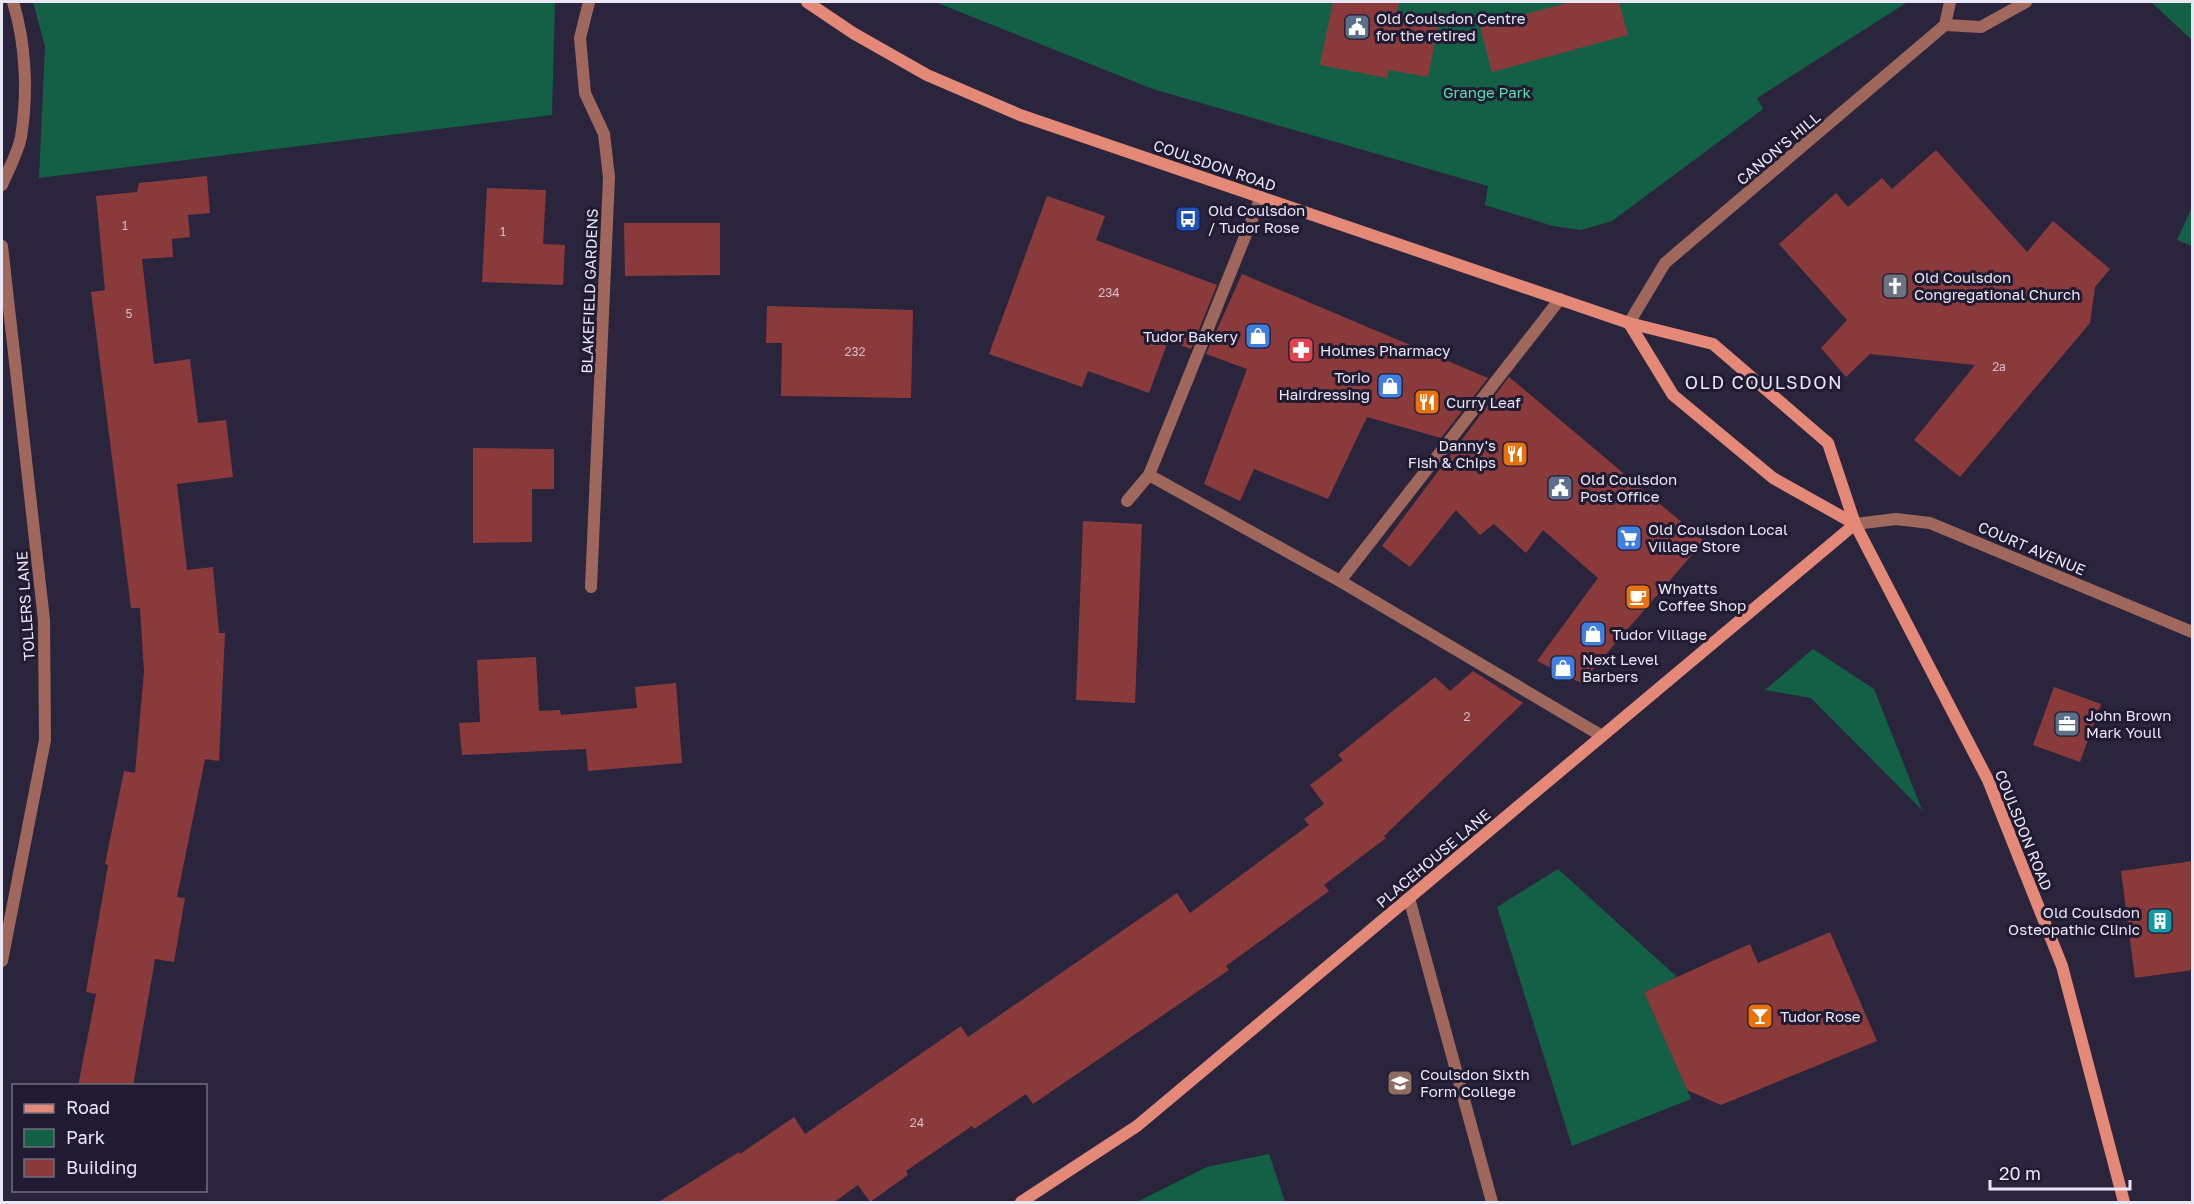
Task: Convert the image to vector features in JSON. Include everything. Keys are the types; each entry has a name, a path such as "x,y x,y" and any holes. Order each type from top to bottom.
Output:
{"main road":[{"name":"COULSDON ROAD","path":"807,2 853,33 927,75 1020,115 1629,323 1713,344 1828,443 1855,524 1988,780 2062,966 2124,1203"},
{"path":"1629,323 1673,395 1773,478 1855,524"},
{"name":"PLACEHOUSE LANE","path":"1021,1203 1137,1126 1855,524"}],"street":[{"path":"2,185 21,139 25,83 19,20 13,2"},
{"name":"BLAKEFIELD GARDENS","path":"589,2 580,38 585,93 604,134 609,177 591,587"},
{"path":"1950,2 1945,25 1981,27 2026,2"},
{"name":"CANON'S HILL","path":"1629,323 1665,263 1945,25"},
{"path":"1127,501 1149,475 1261,197"},
{"name":"TOLLERS LANE","path":"2,246 45,642 45,740 2,961"},
{"path":"1340,581 1560,299"},
{"path":"1149,475 1340,581 1602,736"},
{"name":"COURT AVENUE","path":"1855,524 1896,519 1930,523 2193,632"},
{"path":"1409,898 1492,1203"}],"green space":[{"path":"33,2 555,2 552,115 39,178 45,46"},
{"name":"Grange Park","path":"935,2 1963,2 1906,3 1757,98 1763,109 1612,221 1581,230 1553,226 1485,205 1488,186 1153,89"},
{"path":"2151,2 2192,2 2192,40"},
{"path":"2192,207 2192,246 2177,240"},
{"path":"1813,649 1874,689 1922,810 1811,698 1765,690"},
{"path":"1558,869 1677,977 1644,992 1691,1099 1572,1146 1497,907"},
{"path":"1269,1154 1285,1202 1137,1202 1207,1167"}],"building":[{"path":"1333,2 1399,2 1397,13 1439,22 1428,77 1389,70 1387,78 1320,65"},
{"path":"1571,2 1619,2 1628,35 1492,72 1480,26"},
{"path":"1936,150 2027,252 2053,221 2110,269 2095,287 2090,323 1960,477 1914,440 1975,365 1870,354 1846,377 1821,348 1847,320 1779,244 1836,193 1848,207 1882,178 1892,189"},
{"path":"207,176 210,213 188,215 190,237 172,239 173,257 142,259 154,364 190,359 198,423 226,420 233,477 177,484 187,570 213,567 219,633 225,633 219,761 205,759 177,897 185,898 174,962 155,959 133,1084 78,1084 96,994 86,992 108,865 105,864 124,771 135,773 144,672 140,608 131,608 91,292 105,290 96,196 137,192 139,183"},
{"path":"487,188 546,190 543,244 565,245 563,285 482,282"},
{"path":"1047,196 1105,216 1096,240 1217,285 1191,349 1168,341 1149,393 1088,371 1082,387 989,354"},
{"path":"624,223 720,223 720,275 625,276"},
{"path":"1242,274 1488,378 1441,438 1367,417 1328,499 1254,469 1240,501 1204,484 1247,369 1206,354"},
{"path":"767,306 913,310 911,398 781,396 782,343 766,343"},
{"path":"1509,377 1704,541 1581,683 1537,661 1598,578 1543,530 1526,553 1494,524 1480,535 1456,510 1410,567 1382,546"},
{"path":"473,448 554,449 554,489 532,489 532,542 473,543"},
{"path":"1083,521 1142,524 1135,703 1076,700"},
{"path":"536,657 539,711 560,710 561,715 637,708 635,687 676,683 682,763 588,771 586,749 462,755 459,723 480,722 477,660"},
{"path":"1473,671 1523,703 1384,836 1386,838 1324,885 1329,891 1226,966 1229,970 1033,1104 1026,1094 974,1129 972,1126 906,1171 908,1175 870,1202 858,1185 833,1203 657,1203 739,1152 740,1154 794,1117 805,1134 961,1026 968,1037 1177,893 1190,913 1309,825 1304,819 1324,804 1310,785 1343,760 1338,755 1435,677 1450,691"},
{"name":"John Brown Mark Youll","path":"2054,687 2101,704 2080,762 2033,745"},
{"name":"Old Coulsdon Osteopathic Clinic","path":"2193,861 2193,970 2135,978 2121,871"},
{"name":"Tudor Rose","path":"1830,932 1877,1041 1721,1105 1687,1090 1644,992 1750,944 1758,963"}],"place":[{"name":"Old Coulsdon Centre for the retired","path":"1357,27"},
{"name":"Old Coulsdon / Tudor Rose","path":"1188,219"},
{"name":"Old Coulsdon Congregational Church","path":"1895,286"},
{"name":"Tudor Bakery","path":"1258,336"},
{"name":"Holmes Pharmacy","path":"1301,350"},
{"name":"Torio Hairdressing","path":"1390,386"},
{"name":"Curry Leaf","path":"1427,402"},
{"name":"Danny's Fish & Chips","path":"1515,454"},
{"name":"Old Coulsdon Post Office","path":"1560,488"},
{"name":"Old Coulsdon Local Village Store","path":"1629,538"},
{"name":"Whyatts Coffee Shop","path":"1638,597"},
{"name":"Tudor Village","path":"1593,634"},
{"name":"Next Level Barbers","path":"1563,668"},
{"name":"John Brown Mark Youll","path":"2067,724"},
{"name":"Old Coulsdon Osteopathic Clinic","path":"2160,921"},
{"name":"Tudor Rose","path":"1760,1016"},
{"name":"Coulsdon Sixth Form College","path":"1400,1083"}],"district":[{"name":"OLD COULSDON","path":"1764,382"}]}
